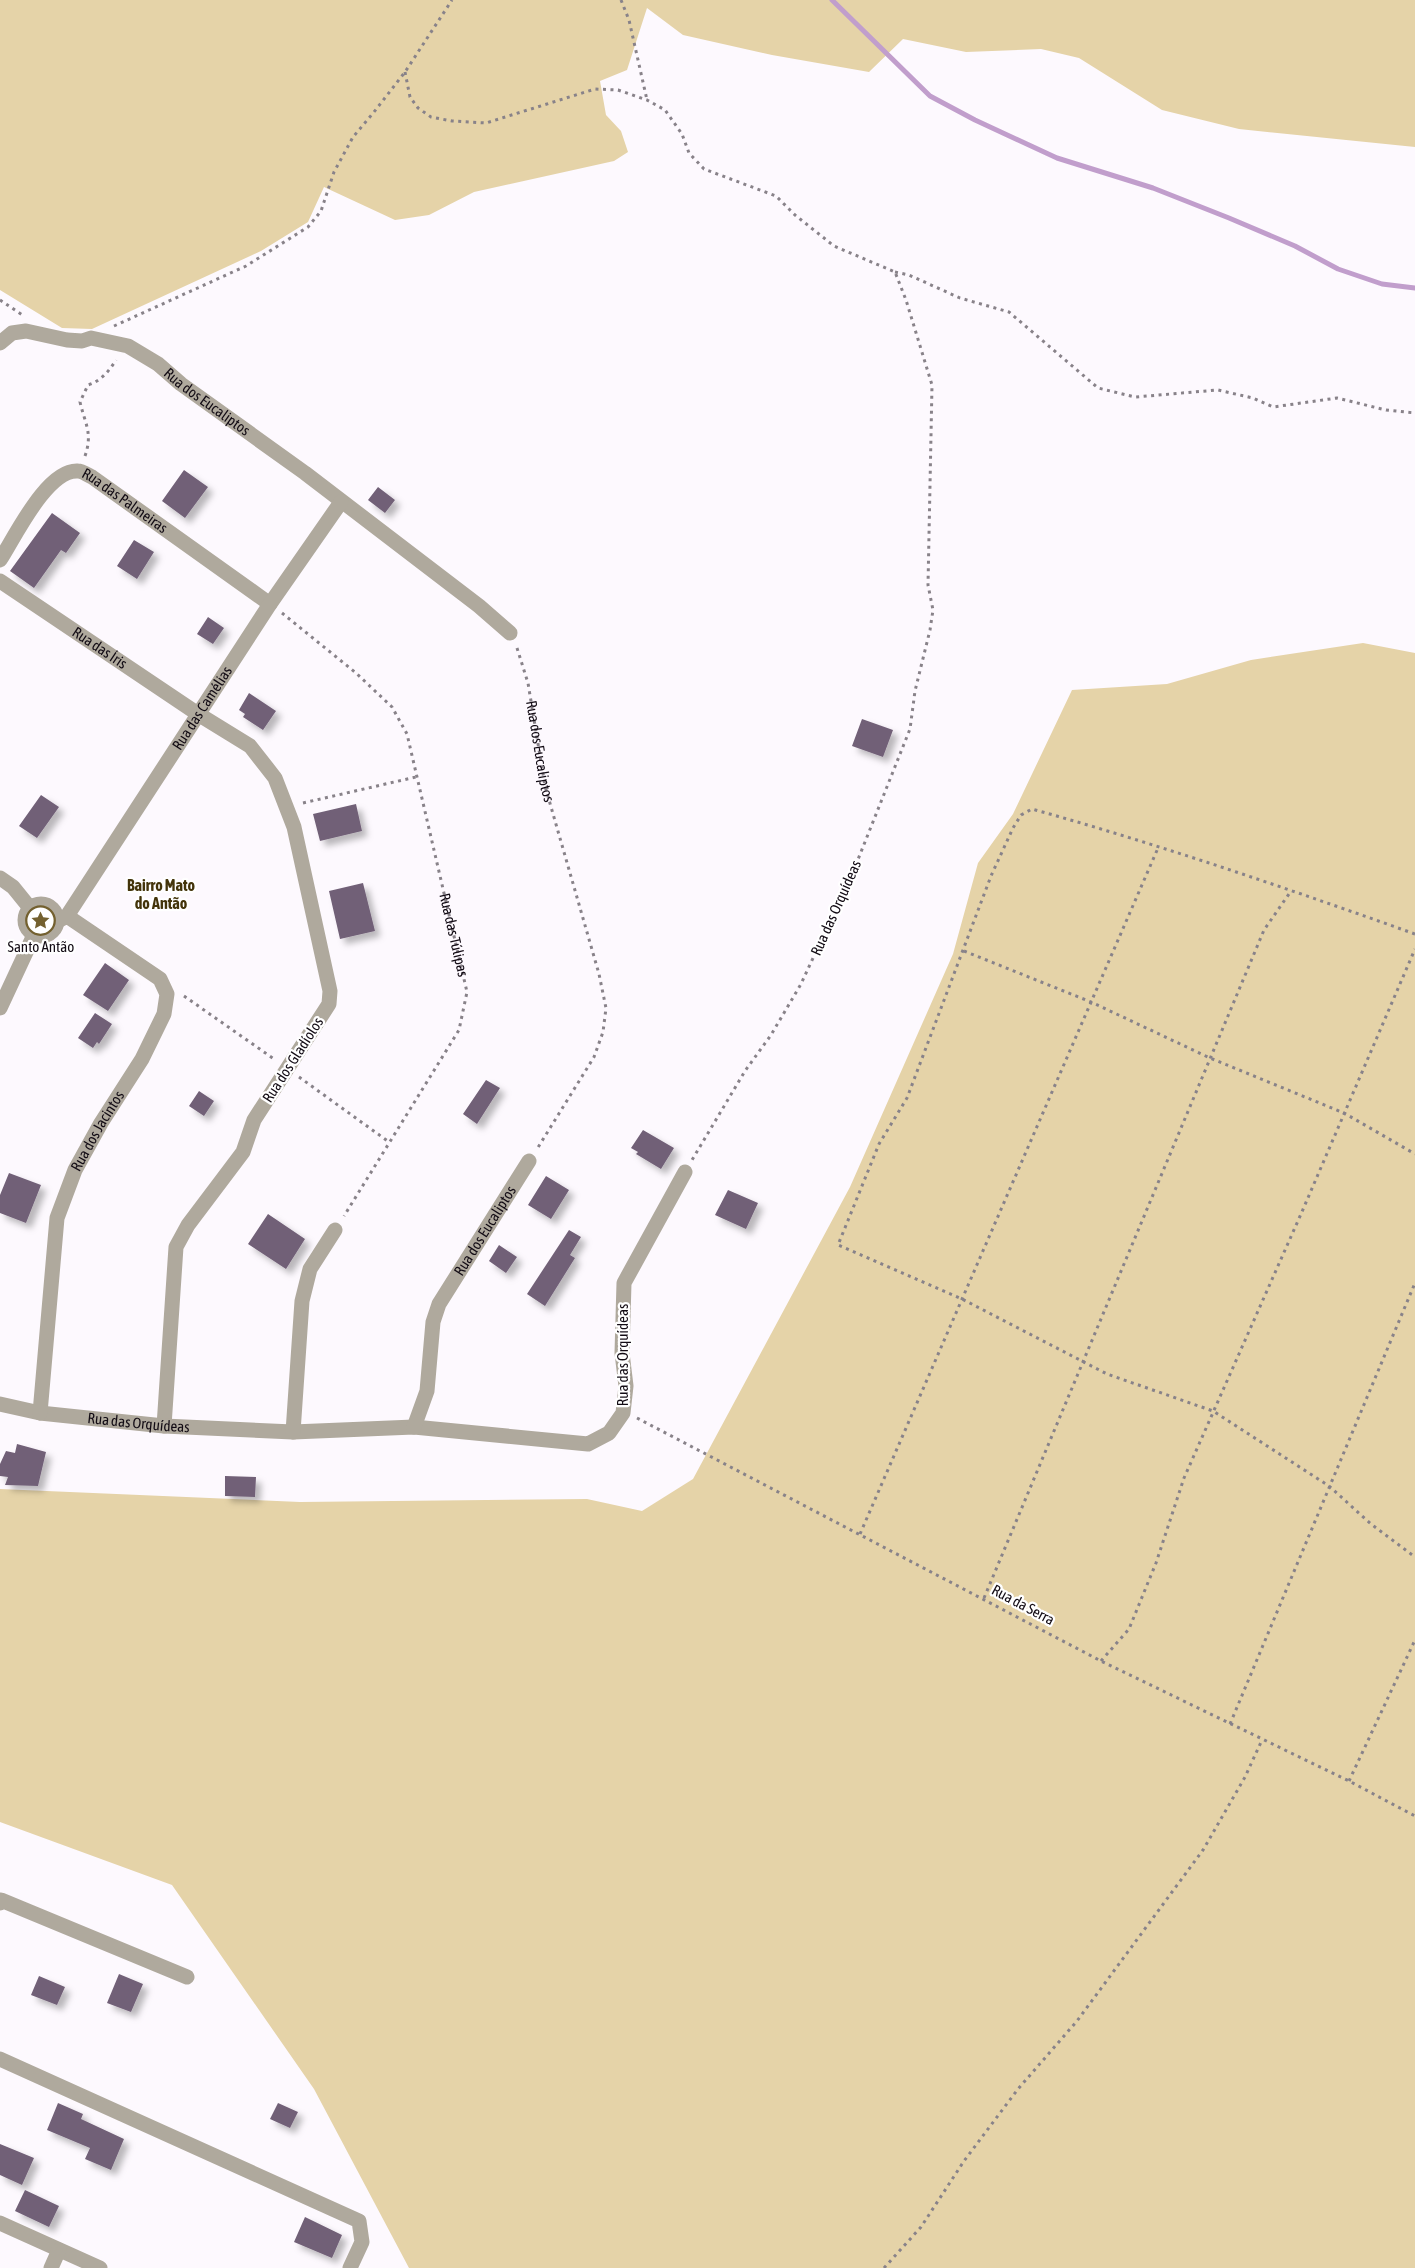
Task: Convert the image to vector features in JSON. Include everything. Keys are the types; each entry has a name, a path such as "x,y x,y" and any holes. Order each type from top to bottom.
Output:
{"street":[{"name":"Rua dos Eucaliptos","path":"0,343 12,333 26,331 67,340 82,341 91,338 128,346 158,364 181,384 479,606 510,633"},
{"name":"Rua das Palmeiras","path":"0,560 46,487 63,475 78,471 92,477 270,604"},
{"name":"Rua das Camélias","path":"62,919 270,604 341,502"},
{"name":"Rua das Íris","path":"0,581 198,714"},
{"name":"Rua dos Gladíolos","path":"164,1426 176,1247 188,1225 243,1152 254,1120 329,1004 330,991 294,826 275,778 250,746 198,714"},
{"path":"0,878 13,887 30,908"},
{"path":"62,919 54,931 45,936 34,935 27,928 25,917 30,908 39,904 48,905 62,919 160,979"},
{"path":"0,1008 34,935"},
{"name":"Rua dos Jacintos","path":"40,1413 57,1218 75,1170 142,1059 164,1014 167,994 160,979"},
{"name":"Rua dos Eucaliptos","path":"414,1427 427,1391 433,1322 439,1304 529,1161"},
{"name":"Rua das Orquídeas","path":"0,1404 40,1413 164,1426 293,1432 414,1427 588,1444 609,1433 624,1413 626,1386 622,1353 624,1283 685,1172"},
{"path":"293,1432 302,1301 310,1269 335,1230"},
{"path":"0,1903 1,1900 187,1977"},
{"path":"0,2059 359,2222 362,2242 350,2268"},
{"path":"0,2223 100,2268"},
{"path":"51,2268 59,2250"}],"path":[{"path":"91,338 120,322 246,266 308,226 321,211 334,172 352,137 405,72 452,0"},
{"path":"621,0 629,20 647,100"},
{"path":"405,72 410,97 418,108 431,117 452,121 486,123 595,89 618,90 647,100 665,111 682,134 689,153 704,169 776,196 795,215 834,246 895,272 909,274 960,298 1009,312 1098,388 1135,397 1218,390 1253,398 1273,407 1337,398 1386,410 1415,413"},
{"name":"Rua das Orquídeas","path":"685,1172 745,1071 771,1035 801,984 855,867 910,729 915,691 933,610 928,585 933,385 895,272"},
{"path":"78,471 89,443 89,429 80,402 88,385 96,382 111,369 122,345"},
{"name":"Rua das Túlipas","path":"270,604 356,673 392,707 407,734 467,992 459,1030 335,1230"},
{"name":"Rua dos Eucaliptos","path":"510,633 522,657 545,786 599,974 606,1008 603,1032 594,1057 529,1161"},
{"path":"286,807 417,777"},
{"path":"1415,934 1083,823 1032,809 1021,815 1013,828 991,876 906,1098 879,1144 838,1245 962,1299 1084,1360 1107,1374 1213,1411 1329,1486 1371,1524 1415,1557"},
{"path":"860,1534 1158,848"},
{"path":"984,1598 1264,930 1291,891"},
{"path":"1101,1661 1130,1629 1156,1563 1184,1478 1415,949"},
{"path":"964,951 1091,1002 1210,1058 1344,1113 1415,1154"},
{"path":"160,979 389,1142"},
{"path":"1230,1724 1415,1283"},
{"name":"Rua da Serra","path":"620,1418 640,1419 1101,1661 1349,1781 1415,1816"},
{"path":"1349,1781 1415,1641"},
{"path":"884,2268 921,2227 964,2161 1018,2089 1077,2021 1203,1850 1245,1777 1262,1740"}],"shaded area":[{"path":"0,0 1415,0 1415,147 1239,129 1162,110 1079,58 1041,49 966,52 903,39 869,72 772,55 683,35 647,8 627,70 600,81 606,115 621,131 628,152 614,161 474,192 429,215 395,220 324,187 308,222 261,251 92,329 62,328 0,290"},
{"path":"1363,643 1415,653 1415,2268 409,2268 314,2089 172,1885 0,1822 0,1489 300,1502 587,1499 642,1511 693,1479 850,1187 953,954 978,863 1013,814 1072,690 1167,684 1251,660"}],"building":[{"path":"184,470 208,487 185,518 162,501"},
{"path":"378,487 395,500 385,513 368,500"},
{"path":"52,513 80,533 66,553 61,550 34,588 10,571"},
{"path":"134,540 154,552 137,579 117,566"},
{"path":"208,617 224,628 213,644 197,634"},
{"path":"249,693 276,711 263,730 243,717 245,714 239,710"},
{"path":"862,719 893,730 883,757 852,746"},
{"path":"41,795 59,807 37,838 19,826"},
{"path":"356,804 362,831 320,841 313,814"},
{"path":"363,883 375,931 340,939 329,891"},
{"path":"105,963 129,980 108,1011 83,995"},
{"path":"95,1013 112,1024 99,1044 97,1042 93,1048 78,1038"},
{"path":"486,1080 500,1088 477,1124 463,1114"},
{"path":"199,1091 214,1101 204,1116 189,1106"},
{"path":"643,1130 674,1148 661,1169 636,1154 638,1152 631,1148"},
{"path":"9,1173 41,1185 26,1223 0,1213 0,1195"},
{"path":"546,1176 569,1190 551,1219 528,1205"},
{"path":"728,1190 758,1203 746,1229 715,1215"},
{"path":"268,1214 305,1239 286,1269 248,1244"},
{"path":"569,1230 581,1237 570,1255 575,1258 545,1306 527,1294"},
{"path":"499,1245 517,1257 506,1273 489,1261"},
{"path":"17,1444 46,1452 38,1486 5,1485 8,1477 0,1476 0,1464 6,1451 15,1453"},
{"path":"225,1476 256,1477 255,1497 225,1496"},
{"path":"119,1974 143,1984 131,2012 107,2003"},
{"path":"39,1976 65,1987 57,2005 31,1995"},
{"path":"58,2103 83,2114 81,2119 124,2139 111,2170 85,2159 90,2148 47,2130"},
{"path":"278,2103 298,2112 290,2128 270,2119"},
{"path":"0,2144 34,2158 22,2185 0,2175"},
{"path":"25,2190 59,2206 49,2227 15,2211"},
{"path":"305,2217 342,2235 332,2258 294,2242"}],"waterway":[{"path":"832,0 930,96 975,120 1057,158 1153,188 1229,218 1295,246 1338,269 1382,284 1415,288"}],"place":[{"name":"Santo Antão","path":"41,920"}],"district":[{"name":"Bairro Mato do Antão","path":"161,894"}]}
